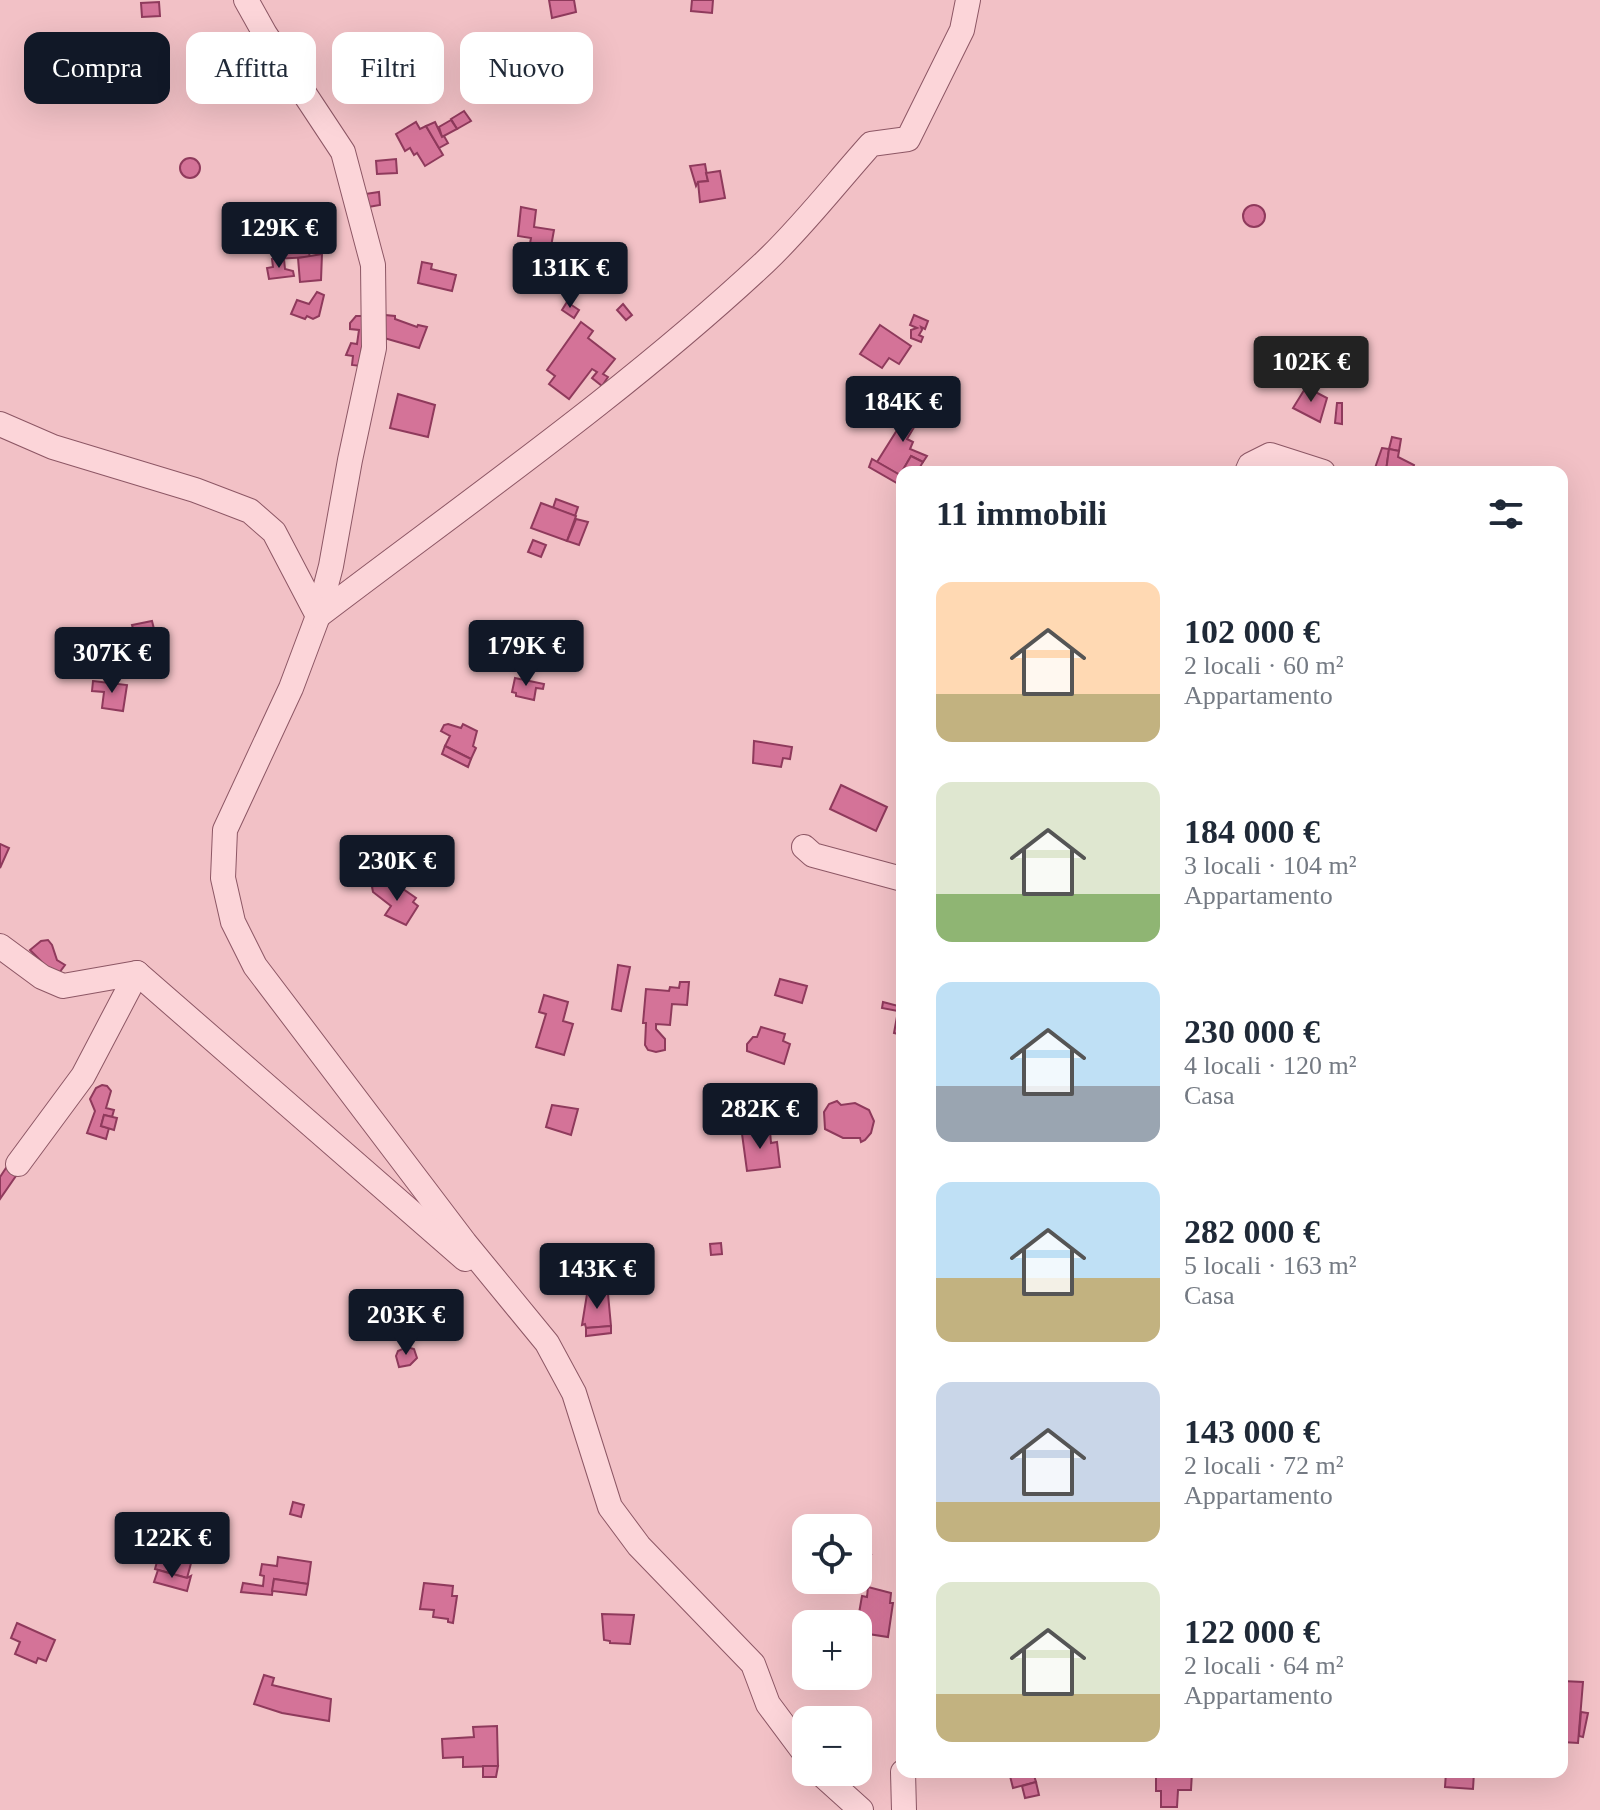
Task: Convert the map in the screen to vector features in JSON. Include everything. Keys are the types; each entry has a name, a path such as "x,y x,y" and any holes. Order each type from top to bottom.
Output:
{"street":[{"path":"246,0 343,152 373,265 374,348 331,566 318,616 291,688 225,830 223,878 233,922 255,966 456,1231 547,1343 574,1393 610,1507 639,1546 753,1664 768,1704 792,1736"},
{"path":"318,616 576,421 692,325 767,260 871,144 908,139 962,30 968,0"},
{"path":"0,424 53,447 195,490 250,511 274,532 318,616"},
{"path":"1250,466 1270,455 1304,466"},
{"path":"804,847 813,855 896,877"},
{"path":"0,946 42,977 63,986 137,973"},
{"path":"137,973 512,1300"},
{"path":"18,1164 83,1076 137,973"},
{"path":"903,1778 904,1810"},
{"path":"834,1786 861,1810"}],"building":[{"path":"549,0 574,0 576,12 552,18"},
{"path":"692,0 713,0 712,13 691,11"},
{"path":"159,2 160,16 142,17 141,3"},
{"path":"464,111 471,121 457,129 451,119"},
{"path":"451,120 457,129 442,137 439,127"},
{"path":"416,122 420,129 426,126 443,155 425,166 417,153 414,155 410,148 405,151 396,134"},
{"path":"435,122 448,143 439,148 426,126"},
{"path":"186,158 194,158 200,168 194,178 186,178 180,172 180,164"},
{"path":"396,159 397,173 377,174 376,161"},
{"path":"705,164 708,181 698,182 696,186 690,166"},
{"path":"720,171 725,198 700,202 698,182 708,181 706,173"},
{"path":"379,192 380,205 368,207 365,194"},
{"path":"1254,205 1265,216 1254,227 1243,216"},
{"path":"521,207 536,210 534,227 554,230 550,252 529,249 531,238 518,236"},
{"path":"313,243 314,253 309,253 310,257 274,259 272,244"},
{"path":"566,247 571,265 601,261 602,269 588,273 579,286 571,285 560,271 567,264 562,265 557,249"},
{"path":"322,254 321,280 300,282 298,258"},
{"path":"272,259 284,259 285,269 293,271 294,276 269,279 267,268 273,267"},
{"path":"422,262 432,264 431,269 456,275 452,291 418,283"},
{"path":"317,292 324,295 319,316 313,319 307,316 305,319 291,314 297,300 309,304"},
{"path":"567,302 579,310 574,318 562,310"},
{"path":"623,304 632,315 626,320 617,310"},
{"path":"385,315 395,316 395,319 417,327 427,327 419,348 384,338"},
{"path":"914,315 928,321 925,329 921,327 921,342 911,338 911,330 917,328 910,325"},
{"path":"356,316 365,316 360,366 352,365 353,356 346,355 351,343 357,344 359,330 350,329 350,323"},
{"path":"581,322 593,331 588,338 615,359 603,374 608,377 602,386 592,378 597,372 592,369 569,399 549,384 555,376 547,370"},
{"path":"880,325 911,346 899,364 889,358 882,368 860,354"},
{"path":"1306,387 1327,398 1320,422 1293,408"},
{"path":"398,394 435,405 428,437 390,428"},
{"path":"914,403 925,409 907,439 913,442 910,449 927,456 923,462 911,456 905,466 896,466 896,473 877,462"},
{"path":"1337,403 1342,403 1342,424 1335,423"},
{"path":"1392,437 1401,439 1399,451 1389,449"},
{"path":"1382,448 1389,449 1387,466 1376,466"},
{"path":"1389,449 1399,451 1398,457 1414,465 1414,466 1387,466"},
{"path":"911,456 923,462 921,466 905,466"},
{"path":"872,459 896,473 896,483 869,467"},
{"path":"556,499 578,507 575,516 553,508"},
{"path":"541,503 576,516 567,541 531,528"},
{"path":"576,519 588,522 579,545 567,541"},
{"path":"533,540 546,545 541,557 528,552"},
{"path":"152,621 155,633 161,632 166,636 164,648 155,647 154,640 148,641 147,635 140,636 139,631 134,632 132,625"},
{"path":"515,678 544,684 543,689 536,688 534,700 516,696 512,692"},
{"path":"93,681 127,685 123,711 102,708 104,692 92,691"},
{"path":"448,724 461,728 463,724 477,731 473,746 476,748 471,759 445,746 450,736 441,731"},
{"path":"754,741 792,747 790,759 783,758 781,767 753,763"},
{"path":"445,746 471,759 468,767 442,754"},
{"path":"841,785 887,807 876,831 830,809"},
{"path":"0,844 9,848 0,868"},
{"path":"381,882 399,896 403,889 416,898 413,902 418,906 406,925 385,915 391,906 373,892 372,887"},
{"path":"48,940 57,960 65,965 59,973 47,967 30,950 41,941"},
{"path":"618,965 630,967 621,1011 612,1009"},
{"path":"780,979 807,986 802,1003 775,995"},
{"path":"680,982 689,982 687,1005 672,1004 670,1025 656,1024 656,1029 665,1039 665,1050 648,1050 645,1045 646,1023 643,1023 646,989 669,991 670,987 679,988"},
{"path":"544,995 568,1002 563,1021 573,1024 564,1055 536,1047 546,1014 539,1012"},
{"path":"883,1002 896,1005 896,1011 882,1008"},
{"path":"761,1027 785,1034 783,1041 790,1044 784,1064 747,1051 747,1044 757,1037"},
{"path":"102,1085 111,1091 106,1108 114,1110 112,1117 104,1115 101,1126 109,1128 106,1139 87,1133 95,1111 90,1099 96,1088"},
{"path":"837,1101 841,1105 855,1103 869,1110 874,1121 871,1133 865,1140 843,1138 825,1129 824,1112 829,1104"},
{"path":"552,1105 578,1109 571,1135 546,1127"},
{"path":"104,1115 117,1118 114,1130 101,1126"},
{"path":"770,1131 771,1143 777,1142 780,1167 747,1171 742,1134"},
{"path":"8,1165 18,1173 0,1199 0,1177"},
{"path":"721,1243 722,1254 711,1255 710,1244"},
{"path":"587,1294 608,1294 611,1326 586,1328 585,1324 582,1325"},
{"path":"611,1326 611,1333 586,1336 586,1328"},
{"path":"407,1347 414,1349 417,1358 410,1365 399,1367 398,1351"},
{"path":"293,1502 304,1505 301,1517 290,1514"},
{"path":"161,1547 193,1556 187,1578 155,1569"},
{"path":"278,1557 311,1562 308,1584 274,1579 272,1595 241,1592 243,1583 263,1586 264,1576 260,1575 262,1564 277,1566"},
{"path":"158,1570 187,1578 191,1576 187,1591 154,1582"},
{"path":"274,1579 308,1584 306,1595 272,1591"},
{"path":"424,1583 453,1586 452,1596 457,1596 453,1623 433,1617 434,1610 420,1609"},
{"path":"872,1588 891,1593 890,1603 893,1603 888,1637 872,1635 872,1610 860,1610 862,1596 867,1597 867,1594 872,1594"},
{"path":"602,1614 634,1615 630,1644 604,1640"},
{"path":"17,1623 55,1640 46,1661 38,1658 36,1663 15,1654 20,1642 11,1638"},
{"path":"264,1675 274,1678 272,1685 331,1699 329,1721 282,1713 254,1704"},
{"path":"1568,1681 1583,1682 1578,1743 1568,1742"},
{"path":"1581,1712 1588,1713 1583,1737 1579,1736"},
{"path":"497,1726 498,1766 463,1767 463,1757 443,1758 442,1739 474,1737 473,1727"},
{"path":"483,1766 498,1766 496,1777 483,1777"},
{"path":"1010,1778 1035,1778 1036,1782 1013,1788"},
{"path":"1156,1778 1192,1778 1191,1790 1178,1790 1177,1807 1161,1807 1161,1791 1156,1791"},
{"path":"1446,1778 1474,1778 1473,1789 1445,1787"},
{"path":"1036,1782 1039,1795 1025,1798 1022,1786"}]}
